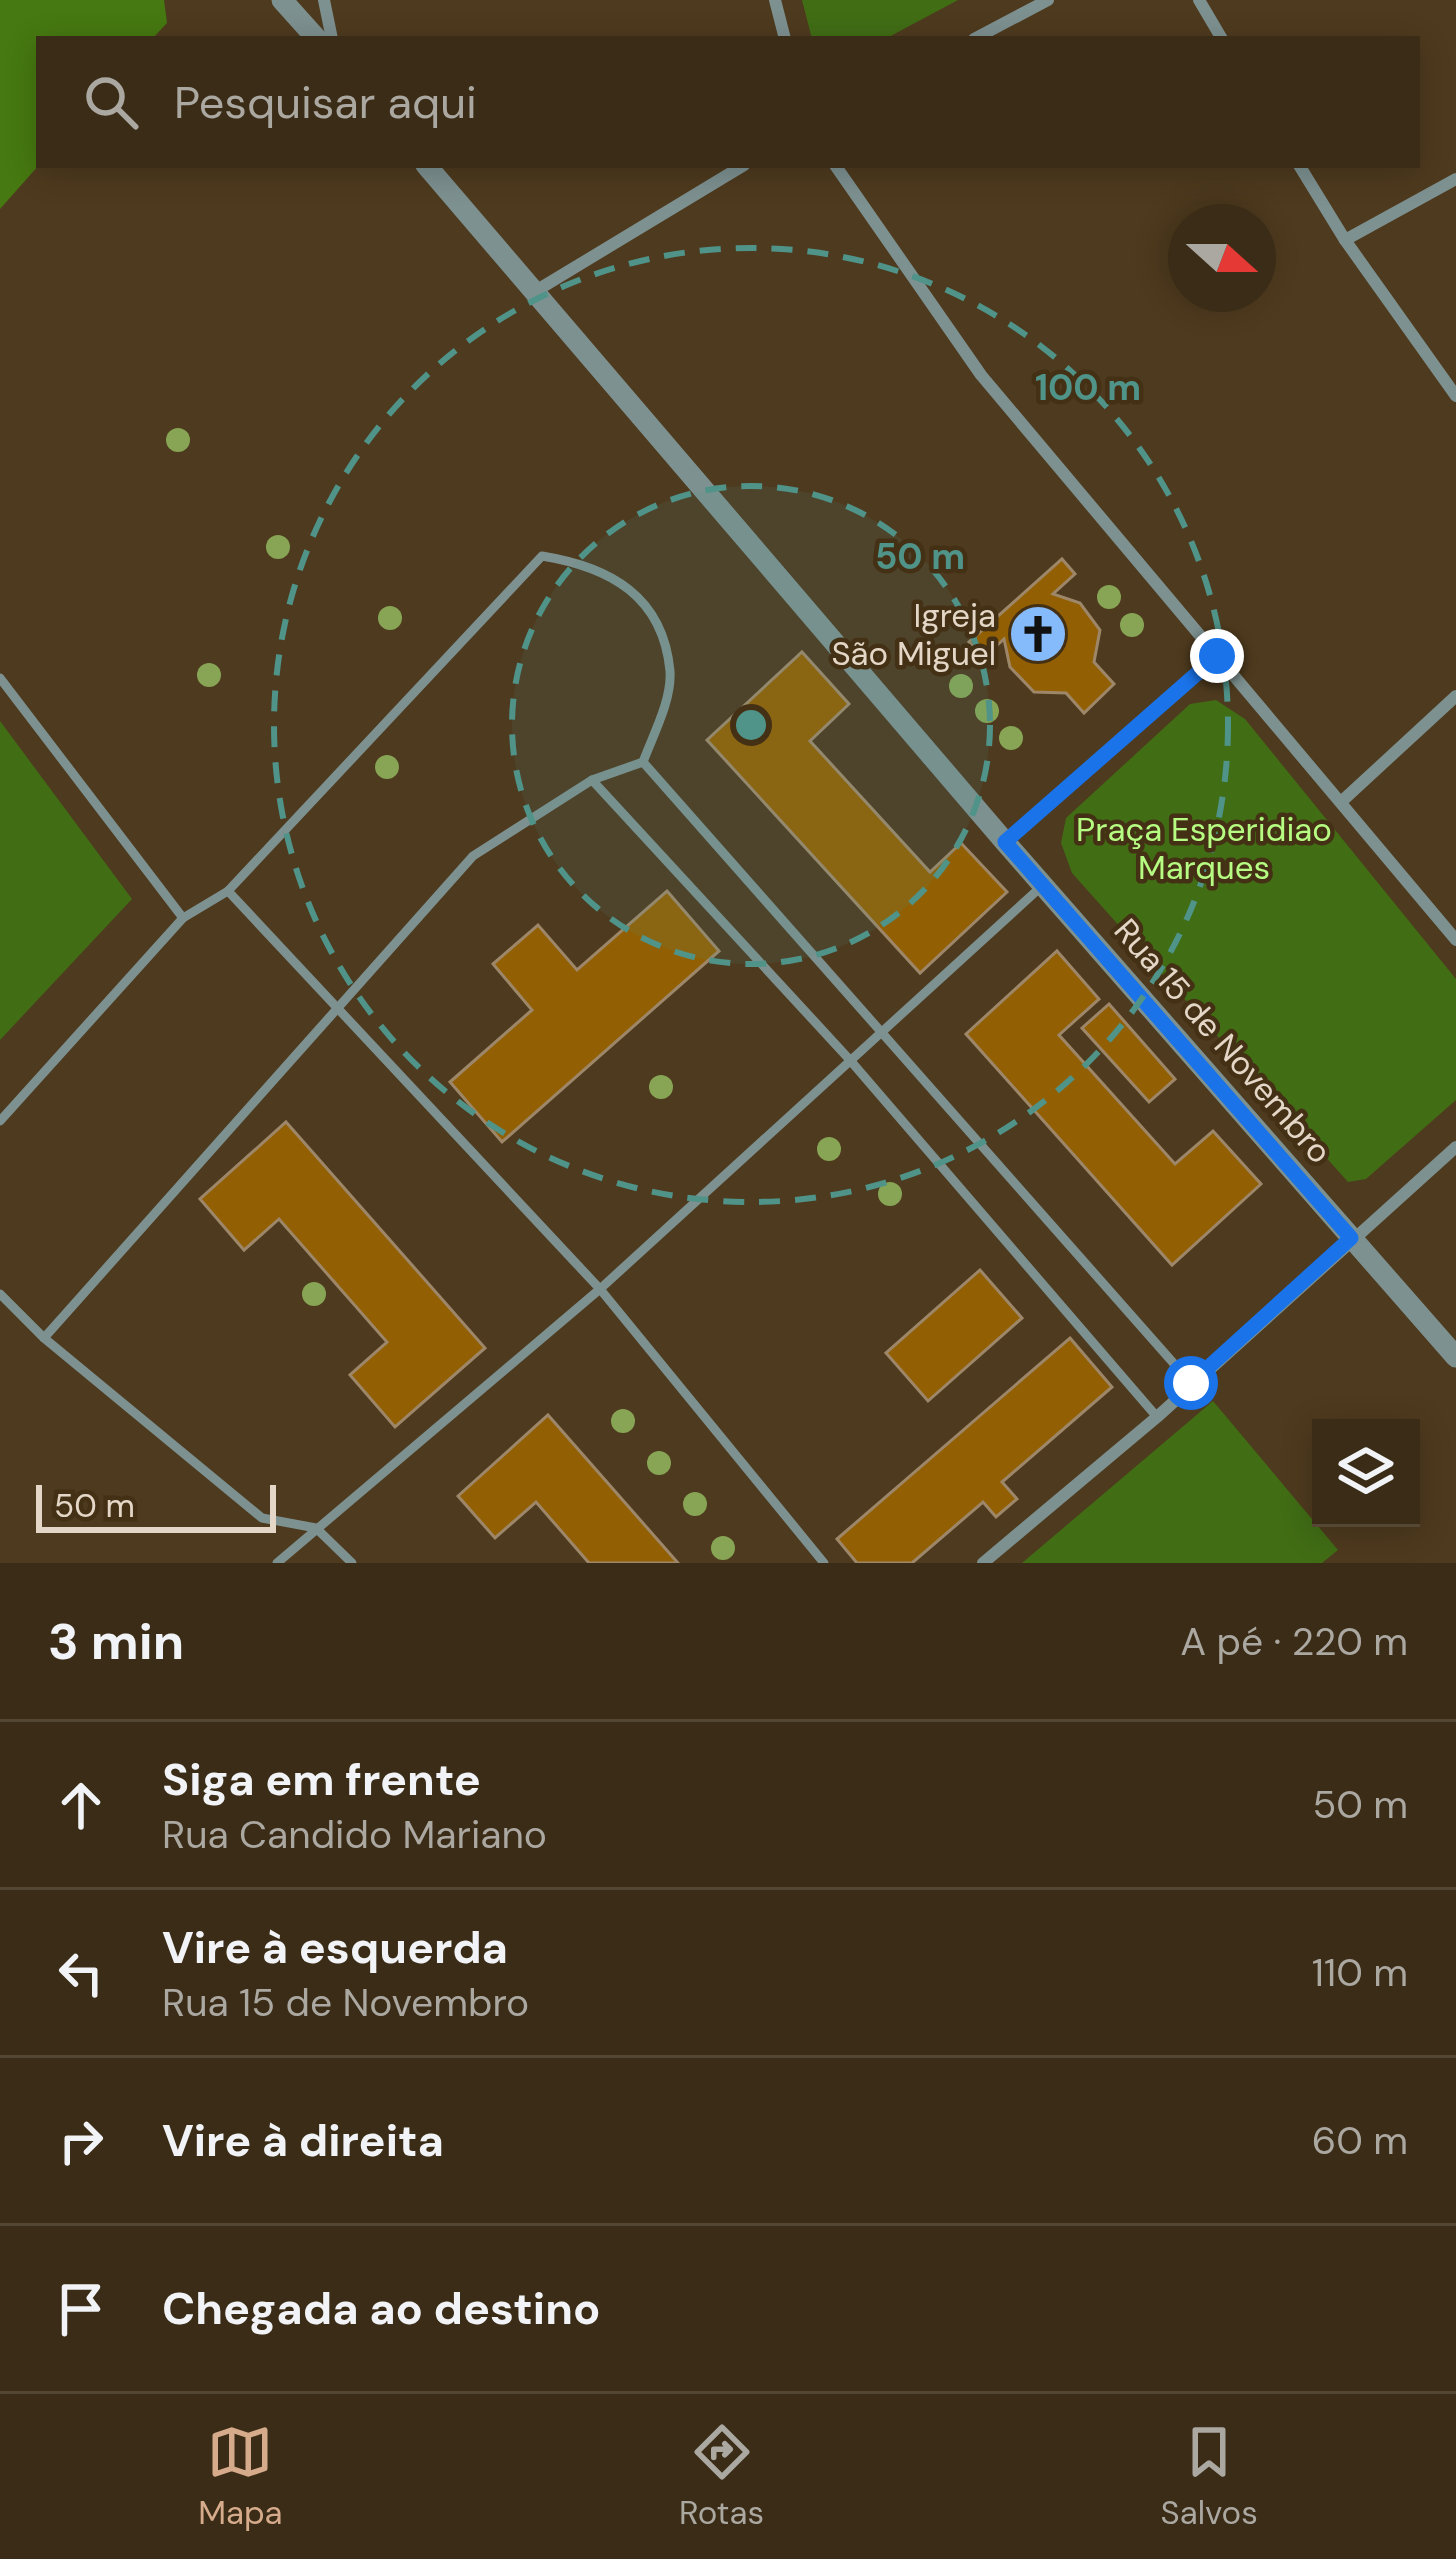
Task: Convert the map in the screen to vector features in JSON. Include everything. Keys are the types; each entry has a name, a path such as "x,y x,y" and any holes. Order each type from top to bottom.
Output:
{"street":[{"path":"282,0 314,36"},
{"path":"324,0 331,36"},
{"path":"775,0 784,36"},
{"path":"980,36 1048,0"},
{"path":"1199,0 1220,36"},
{"name":"Rua 15 de Novembro","path":"428,168 1005,842 1456,1358"},
{"path":"534,292 739,168"},
{"path":"837,168 981,375 1456,940"},
{"path":"1301,168 1345,240 1456,396"},
{"path":"1345,240 1456,179"},
{"path":"1005,842 1217,656"},
{"path":"1341,802 1456,696"},
{"path":"983,1563 1157,1418 1456,1147"}],"lane":[{"path":"0,1121 183,918 228,891 542,556 617,578 656,616 670,674 643,761 592,780 473,856 44,1338"},
{"path":"0,678 183,918"},
{"path":"643,761 1191,1383"},
{"path":"592,780 849,1059 1157,1418"},
{"path":"278,1563 600,1289 1043,885"},
{"path":"228,891 600,1289 824,1563"},
{"path":"0,1294 44,1338 262,1518 316,1528 352,1563"}],"green space":[{"path":"0,0 164,0 167,23 155,36 36,36 36,168 0,209"},
{"path":"802,0 958,0 891,36 811,36"},
{"name":"Praça Esperidiao Marques","path":"1216,700 1245,719 1456,979 1456,1100 1366,1179 1348,1182 1072,873 1061,843 1066,818 1190,704"},
{"path":"0,721 132,899 0,1040"},
{"path":"1213,1401 1312,1519 1312,1527 1319,1527 1338,1550 1322,1563 1022,1563"}],"building":[{"name":"Igreja São Miguel","path":"1062,559 1075,574 1053,594 1080,603 1100,630 1094,662 1114,684 1084,713 1066,693 1034,692 1010,667 1004,639 983,658 969,642"},
{"path":"802,652 849,704 810,741 930,872 961,843 1007,892 920,973 707,740"},
{"path":"667,891 719,951 502,1142 450,1082 532,1010 493,964 538,925 577,970"},
{"path":"1057,951 1099,999 1059,1035 1175,1164 1213,1131 1261,1184 1172,1265 966,1034"},
{"path":"1109,1004 1175,1079 1149,1102 1082,1028"},
{"path":"286,1122 485,1348 395,1427 350,1375 387,1342 279,1219 244,1250 200,1199"},
{"path":"980,1270 1022,1318 928,1401 886,1353"},
{"path":"1070,1338 1112,1387 1002,1482 1017,1499 996,1517 983,1502 912,1563 857,1563 837,1539"},
{"path":"548,1415 678,1563 589,1563 536,1502 495,1538 458,1496"}],"place":[{"name":"Igreja São Miguel","path":"1038,634"}],"route":[{"path":"1191,1383 1351,1238 1005,842 1217,656"}]}
